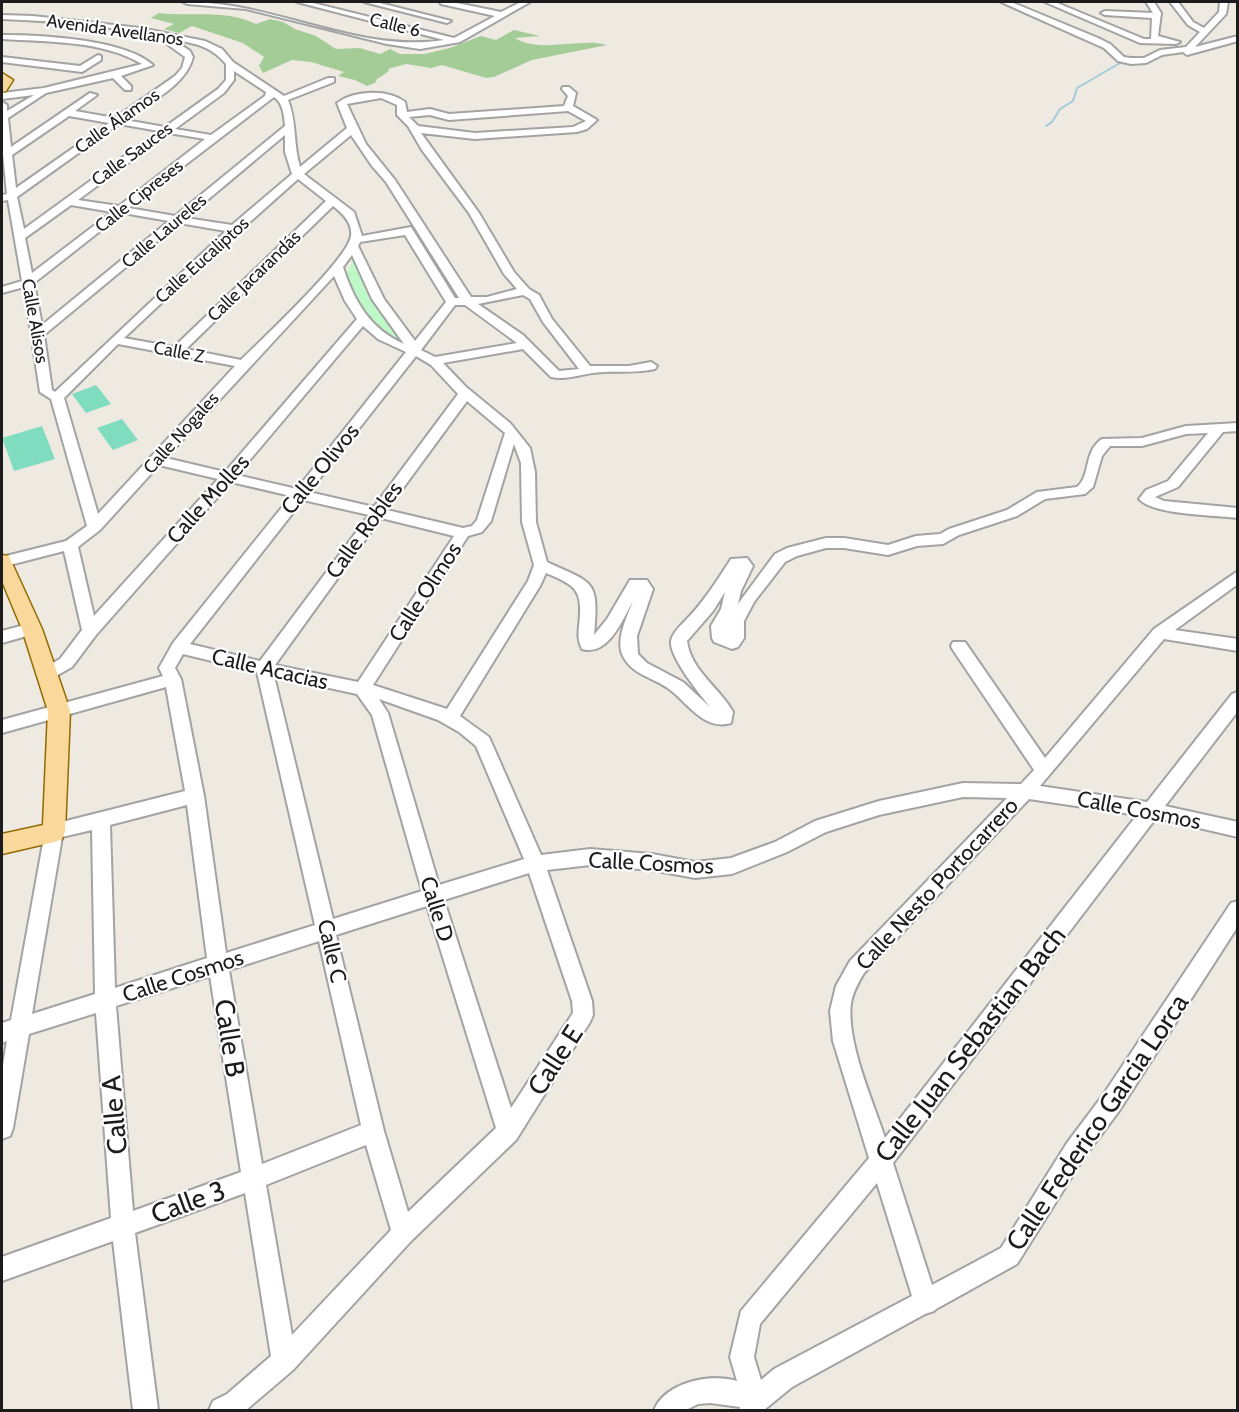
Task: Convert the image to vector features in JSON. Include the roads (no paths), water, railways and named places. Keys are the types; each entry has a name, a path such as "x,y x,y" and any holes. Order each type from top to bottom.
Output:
{"main road":[{"path":"2,76 7,80 2,88"},
{"path":"2,561 32,629 59,711 54,832 2,844"}],"street":[{"path":"187,2 224,3 399,44 420,46 442,41"},
{"name":"Calle 6","path":"301,2 442,41 456,40 478,32 503,15"},
{"path":"368,2 447,21"},
{"path":"444,2 503,15 523,2"},
{"path":"1005,2 1095,40 1107,46 1120,59 1146,60 1178,47"},
{"path":"1049,2 1148,42 1189,49 1227,13 1224,2"},
{"path":"1150,2 1157,15 1155,38 1195,52 1219,41 1238,38"},
{"path":"1174,2 1188,22 1197,29 1206,31"},
{"path":"336,10 345,6"},
{"path":"1106,13 1157,15"},
{"name":"Avenida Avellanos","path":"2,17 33,18 156,33 210,46 219,51 230,64 283,99"},
{"name":"Calle Álamos","path":"7,197 178,78 189,63 187,53 156,33"},
{"path":"2,37 112,50 133,56 149,64 146,67 115,75 44,91 2,96"},
{"path":"1135,61 1148,42"},
{"path":"6,60 21,54"},
{"path":"6,60 82,69 98,58"},
{"path":"29,67 39,64"},
{"name":"Calle Sauces","path":"21,236 221,91 230,80 230,64"},
{"path":"115,75 128,88"},
{"path":"331,80 283,99 289,114 290,152 297,174 350,214 356,226 354,243 337,267 346,292 362,320 384,338 434,361 465,394 480,404 511,433 524,450 528,479 528,518 541,565 535,582 450,718"},
{"path":"566,89 573,95 567,103 570,108"},
{"path":"4,117 20,110 44,91"},
{"name":"Calle Cipreses","path":"2,290 27,283 269,97 270,92"},
{"path":"8,154 93,95"},
{"path":"525,291 482,301 452,302 408,231 342,103 378,96 393,96 402,104 402,115 415,129 425,148 474,213 510,274 525,291 535,297 547,320 587,370"},
{"name":"Calle Alisos","path":"2,105 8,154 7,197 21,236 46,392 57,397 95,526"},
{"path":"402,115 430,112 449,117 570,108 589,117 592,121 574,130 488,136 454,135 415,129"},
{"path":"69,113 213,138"},
{"name":"Calle Laureles","path":"38,334 289,127"},
{"name":"Calle Eucaliptos","path":"57,397 235,229 353,128"},
{"path":"378,170 390,180 466,301 527,345 555,374 566,375 587,370 651,366"},
{"name":"Calle Jacarandás","path":"176,352 333,200"},
{"path":"68,201 235,229"},
{"path":"354,243 408,231"},
{"path":"354,243 378,298 416,351"},
{"name":"Calle Nogales","path":"2,561 79,541 337,267"},
{"name":"Calle Olivos","path":"179,647 297,495 416,351 452,302"},
{"name":"Calle Molles","path":"48,673 66,663 90,631 227,478 362,320"},
{"name":"Calle Z","path":"115,340 244,364"},
{"path":"434,361 527,345"},
{"name":"Calle Robles","path":"264,668 465,394"},
{"path":"541,565 583,586 587,595 586,638 588,645 591,646 600,640 636,585 645,585 637,617 628,635 630,652 637,664 647,672 667,680 694,704 722,720 726,716 725,712 701,685 680,649 679,641 682,634 708,607 736,563 742,562 746,566 733,591 729,609 719,626 720,638 728,643 732,643 736,638 736,621 748,599 780,558 792,552 826,543 844,543 888,550 929,538 943,539 954,532 1012,513 1042,495 1080,491 1086,487 1095,456 1102,445 1107,442 1142,442 1186,430 1238,427"},
{"path":"1219,428 1173,484 1150,493 1146,499 1162,505 1238,513"},
{"name":"Calle Olmos","path":"362,690 463,533 477,529 484,521 511,433"},
{"path":"156,460 463,533"},
{"path":"70,545 90,631"},
{"name":"Calle Nesto Portocarrero","path":"926,1303 843,1041 839,1007 846,983 857,967 1044,771 1160,633 1238,576"},
{"path":"2,637 32,629"},
{"path":"1160,633 1238,645"},
{"path":"959,646 1044,771"},
{"name":"Calle Acacias","path":"179,647 362,690"},
{"name":"Calle B","path":"179,647 166,668 173,680 195,796 218,964 284,1361"},
{"name":"Calle C","path":"264,668 373,1131 403,1233"},
{"path":"2,726 173,680"},
{"name":"Calle E","path":"222,1410 236,1402 284,1361 403,1233 508,1132 584,1015 582,1001 535,863 483,742 470,729 450,718 429,709 362,690"},
{"name":"Calle D","path":"362,690 380,713 433,896 508,1132"},
{"name":"Calle Juan Sebastian Bach","path":"753,1406 742,1357 749,1319 880,1162 1238,698"},
{"name":"Calle Cosmos","path":"10,1031 535,863 590,857 652,862 695,870 732,866 781,847 821,826 879,808 963,790 1025,791 1152,810 1238,830"},
{"path":"2,1128 10,1031 54,832 195,796"},
{"name":"Calle A","path":"101,819 105,1001 123,1225 146,1410"},
{"name":"Calle Federico Garcia Lorca","path":"753,1406 783,1378 926,1303 1009,1256 1074,1151 1111,1103 1238,909"},
{"name":"Calle 3","path":"2,1269 253,1179 373,1131"},
{"path":"667,1410 676,1402 712,1388 738,1392 753,1406"}],"waterway":[{"path":"1046,126 1052,122 1060,109 1073,101 1077,88 1120,63"}]}
